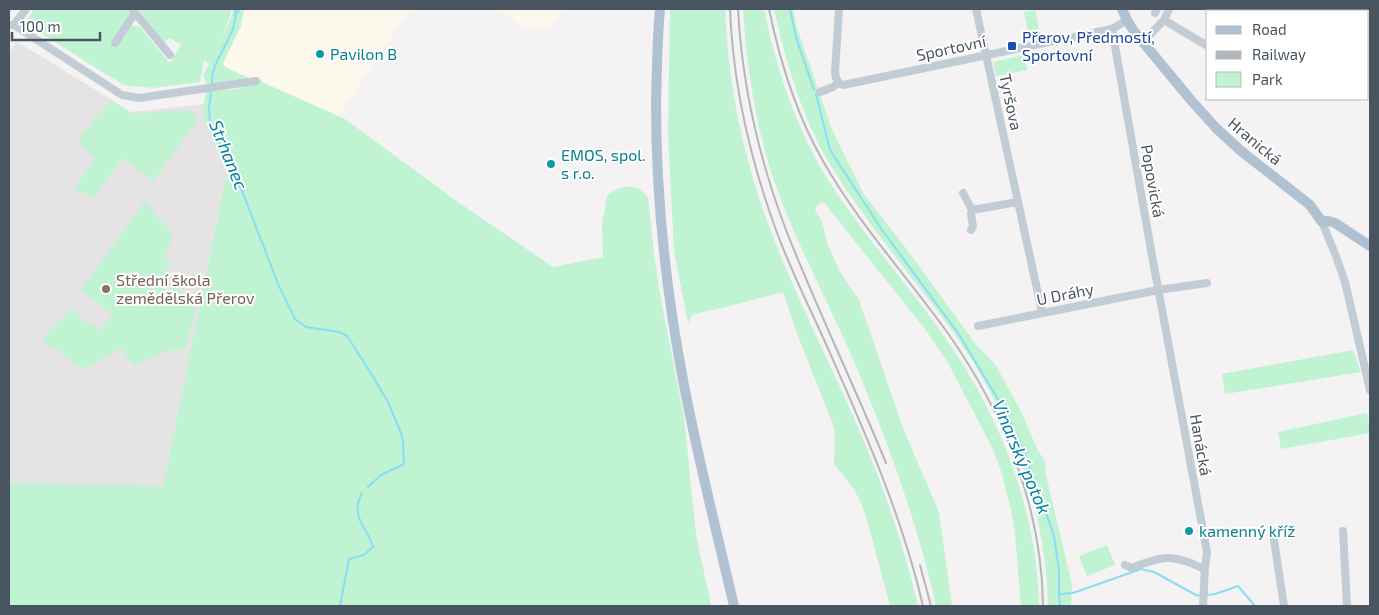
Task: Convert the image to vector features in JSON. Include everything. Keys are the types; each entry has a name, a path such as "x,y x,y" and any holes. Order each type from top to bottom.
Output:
{"main road":[{"path":"660,9 657,56 657,161 666,275 688,406 734,606"},
{"name":"Hranická","path":"1122,9 1127,20 1143,42 1216,128 1241,151 1310,205 1322,222"},
{"path":"1322,222 1335,223 1370,246"}],"street":[{"path":"26,9 12,25 122,95 139,98 256,81"},
{"path":"820,92 833,87 839,82 835,72 839,9"},
{"name":"Tyršova","path":"976,9 1042,312"},
{"path":"1143,42 1164,20 1169,9"},
{"path":"115,43 133,11 170,55"},
{"name":"Sportovní","path":"839,82 843,85 1112,29 1127,20"},
{"path":"1164,20 1206,45"},
{"name":"Popovická","path":"1112,29 1158,290"},
{"path":"963,193 972,210 973,228 971,230"},
{"path":"972,210 1018,202"},
{"path":"1322,222 1344,282 1370,390"},
{"path":"1158,290 1207,283"},
{"name":"U Dráhy","path":"978,326 1158,290"},
{"name":"Hanácká","path":"1158,290 1207,550 1204,569 1203,606"},
{"path":"1343,531 1347,606"},
{"path":"1274,540 1284,606"},
{"path":"1125,565 1131,568 1168,557 1190,562 1204,569"}],"shaded area":[{"path":"244,9 409,10 338,116 262,82 261,79 255,77 251,79 225,67 223,63 241,26"},
{"path":"497,9 563,9 552,25 545,29 532,30 525,28"},
{"name":"Střední škola zemědělská Přerov","path":"16,41 131,112 204,104 202,114 227,172 163,487 9,483 9,54"}],"green space":[{"path":"34,9 126,9 130,14 110,44 116,48 131,26 139,26 170,63 181,45 170,38 164,42 138,9 231,9 221,42 233,12 232,9 244,9 241,26 223,63 225,67 251,79 207,85 203,75 209,64 204,60 200,82 153,88 124,85 25,22"},
{"path":"670,9 725,9 730,66 739,123 762,207 792,283 858,427 876,471 892,515 918,606 890,606 861,503 854,489 834,464 834,427 798,336 783,292 693,314 688,323 674,251 668,134"},
{"path":"743,9 764,9 773,49 786,89 801,128 819,165 864,231 944,336 982,398 1012,464 1023,499 1037,570 1039,606 1021,606 1015,534 1001,471 993,449 947,361 925,329 825,203 820,203 815,210 824,228 827,243 840,272 859,300 903,428 939,512 952,606 936,606 920,543 878,419 777,190 759,127 751,88"},
{"path":"774,9 793,9 796,25 831,127 863,193 977,346 995,364 1022,413 1037,449 1045,461 1046,475 1072,585 1071,606 1048,606 1046,569 1032,496 1007,425 972,360 951,329 872,226 828,161 818,143 795,87"},
{"path":"1035,10 1039,30 1028,32 1024,12"},
{"path":"1024,55 1027,70 996,76 993,62"},
{"path":"262,80 262,82 345,119 455,200 553,267 603,257 602,226 607,196 617,189 625,187 636,188 646,195 648,198 659,289 684,418 696,534 711,606 9,606 9,483 163,486 227,172 202,114 206,91 242,88"},
{"path":"110,101 133,114 187,110 193,112 198,120 153,181 123,158 93,198 74,188 96,158 77,141"},
{"path":"145,201 173,234 165,259 171,262 157,284 170,292 174,287 197,303 186,349 168,351 134,365 120,348 88,368 77,366 42,339 70,309 100,331 112,314 81,290"},
{"path":"1353,350 1361,372 1225,394 1222,374"},
{"path":"1367,413 1370,433 1281,449 1278,432"},
{"path":"1107,545 1115,565 1087,576 1079,556"}],"waterway":[{"name":"Strhanec","path":"212,84 216,65 232,32 236,16 235,9"},
{"name":"Strhanec","path":"236,14 240,9"},
{"name":"Vinarský potok","path":"790,9 796,37 814,90"},
{"name":"Strhanec","path":"211,91 210,122 243,193 278,284 295,319 306,327 339,332 347,336 388,402 401,433 404,464 381,475 368,487"},
{"name":"Vinarský potok","path":"816,94 830,150 882,230 958,333 1008,416 1027,459 1054,536 1059,570 1059,594 1073,593 1141,569 1154,572 1196,595 1202,596"},
{"name":"Strhanec","path":"340,606 349,559 364,555 373,547 359,516 358,503 362,493"},
{"name":"Vinarský potok","path":"1206,595 1238,586 1255,606"},
{"path":"1059,594 1060,606"}],"railway":[{"path":"730,9 739,94 758,176 787,259 881,473 904,539 923,606"},
{"path":"738,9 743,65 753,121 776,203 810,289 886,463"},
{"path":"769,9 778,49 790,87 813,143 823,161 851,206 947,332 986,395 1002,428 1016,462 1036,533 1041,569 1043,606"},
{"path":"920,565 931,606"}],"place":[{"name":"Přerov, Předmostí, Sportovní","path":"1012,46"},
{"name":"Pavilon B","path":"320,54"},
{"name":"EMOS, spol. s r.o.","path":"551,164"},
{"name":"Střední škola zemědělská Přerov","path":"106,289"},
{"name":"kamenný kříž","path":"1189,531"}]}
